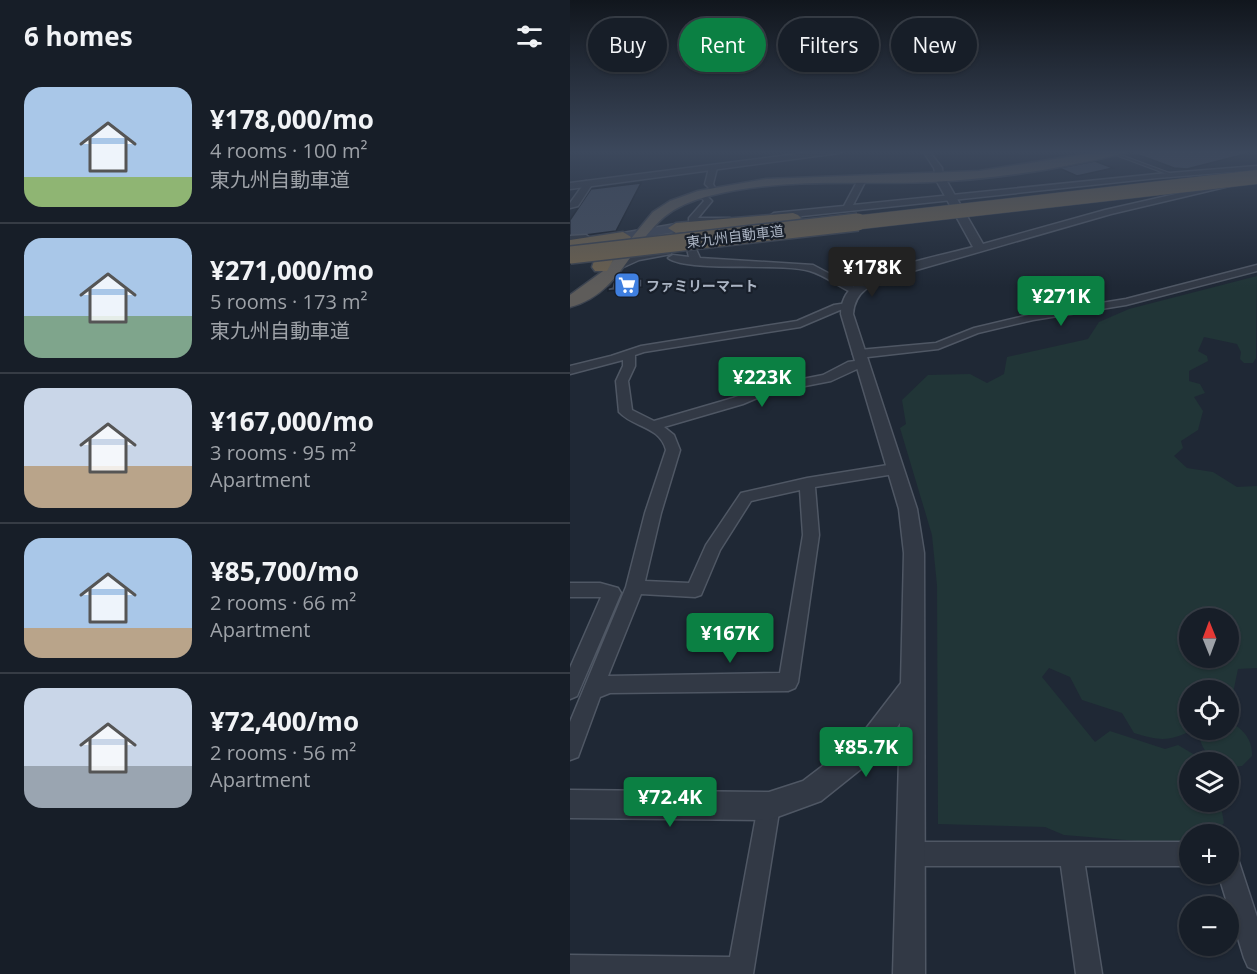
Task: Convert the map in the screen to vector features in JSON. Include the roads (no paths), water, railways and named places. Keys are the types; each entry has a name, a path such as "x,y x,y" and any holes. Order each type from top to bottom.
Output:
{"highway":[{"path":"570,302 602,281 638,218 681,196"},
{"path":"570,291 622,249 653,218 694,196"},
{"path":"673,228 994,196"},
{"name":"東九州自動車道","path":"571,252 1064,196"},
{"name":"東九州自動車道","path":"571,252 1083,196"},
{"path":"751,238 1097,196"},
{"path":"571,252 589,240 622,249"},
{"path":"571,252 601,254 604,260 622,249"}],"main road":[{"path":"622,249 673,228"},
{"path":"622,249 751,238"}],"street":[{"path":"708,196 708,201 692,220 730,221"},
{"path":"847,208 853,196"},
{"path":"653,218 654,226 673,228 945,196"},
{"path":"949,196 964,217 973,240 981,249"},
{"path":"751,238 766,240 1148,196"},
{"path":"909,974 914,553 908,509 847,314 850,295 879,277 1171,196"},
{"path":"622,249 642,256 732,241"},
{"path":"692,249 694,258 698,261"},
{"path":"673,258 813,268 855,290"},
{"path":"656,425 738,401 766,390 827,378 861,359 938,346 974,331 1033,317 1126,302 1257,268"},
{"path":"570,370 663,345 800,324 838,307 847,306"},
{"path":"570,750 635,587 653,513 673,450 667,437 656,425 635,418 626,412 622,381 629,366 629,353"},
{"path":"635,587 696,590 712,549 746,497 807,483 894,469"},
{"path":"592,691 609,684 788,682 811,535 807,483"},
{"path":"570,590 600,590 612,593 571,684"},
{"path":"570,804 769,806 811,792 867,748 913,685"},
{"path":"570,968 741,972 769,806"},
{"path":"911,854 1179,854"},
{"path":"1071,854 1089,974"},
{"path":"1234,884 1257,958"}],"place":[{"name":"ファミリーマート","path":"627,285"}]}
